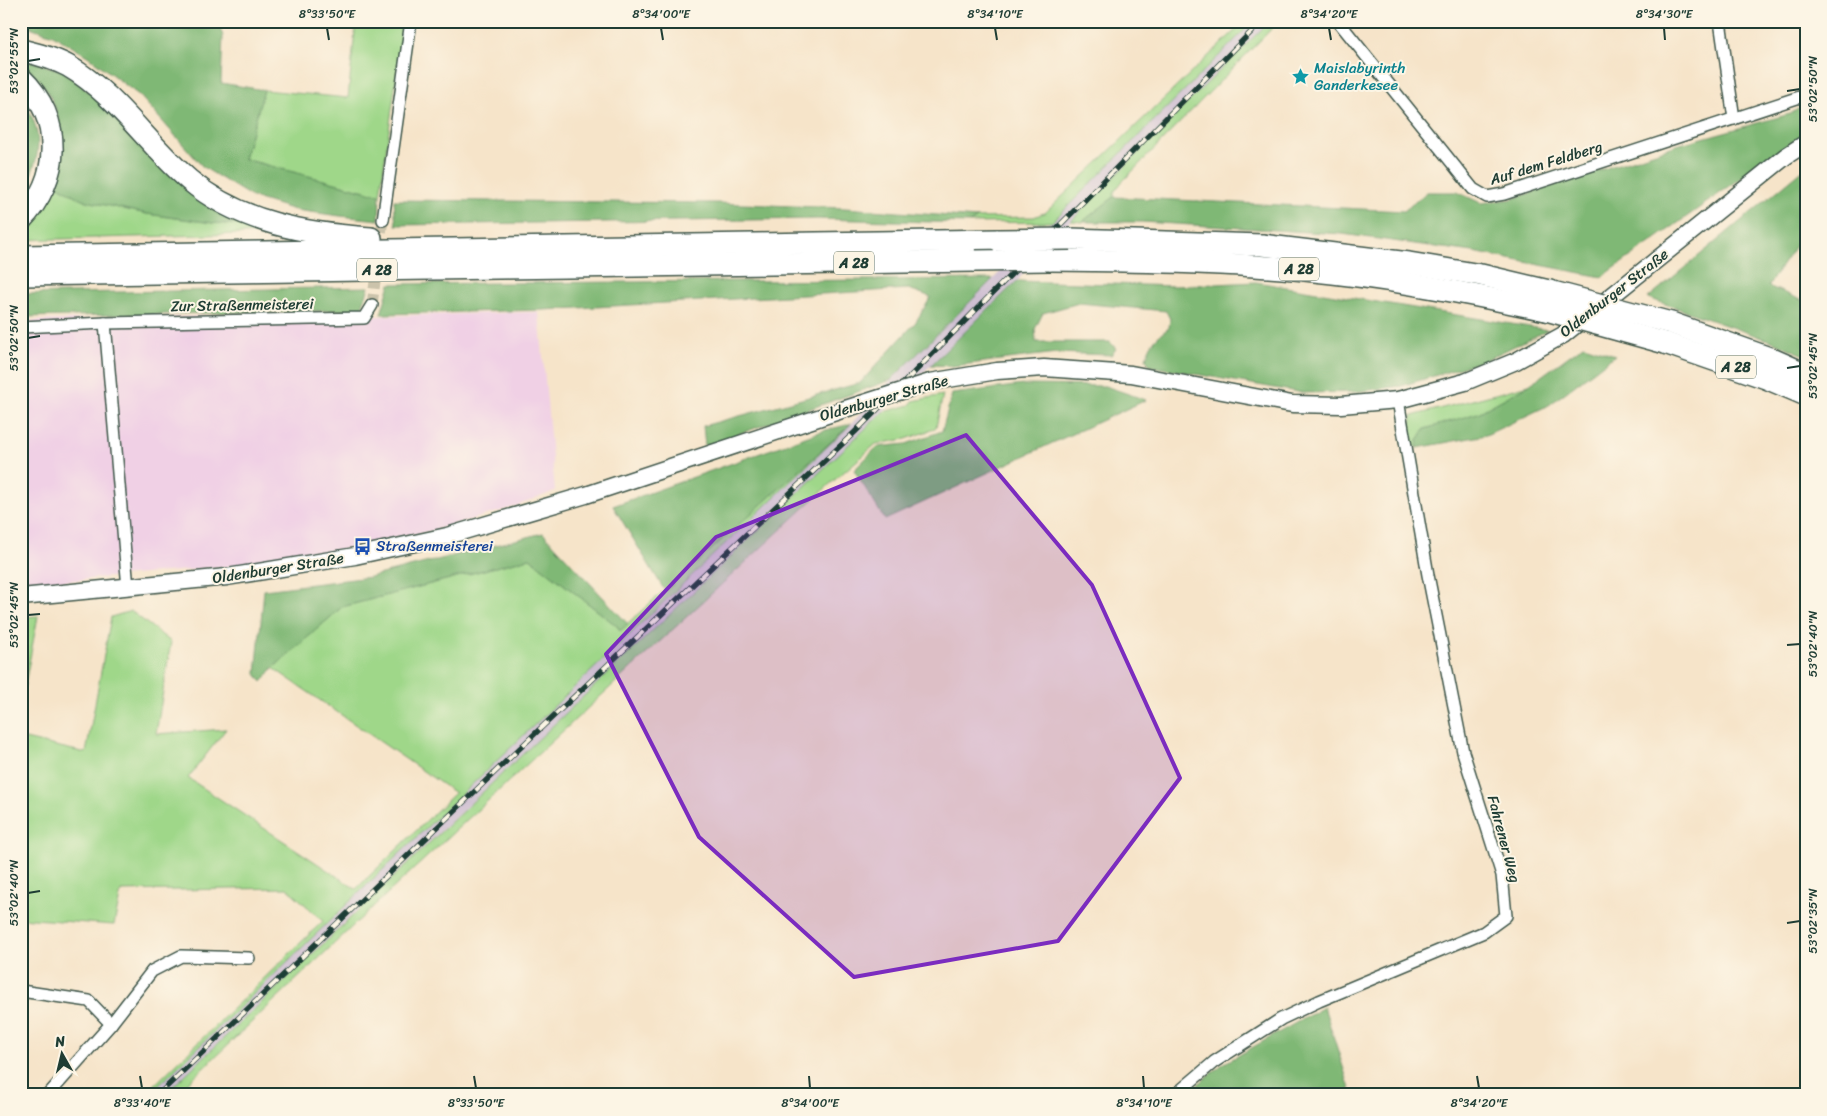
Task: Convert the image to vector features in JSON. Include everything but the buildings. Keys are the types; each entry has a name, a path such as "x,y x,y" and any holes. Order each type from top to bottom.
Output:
{"highway":[{"path":"21,50 67,65 93,82 190,181 229,206 286,227 376,239 409,249"},
{"path":"21,78 32,88 43,104 51,128 53,156 47,181 36,204 21,220"},
{"name":"A 28","path":"21,256 1070,239 1244,244 1409,263 1481,275 1766,378 1806,395"},
{"name":"A 28","path":"21,275 1049,260 1183,262 1260,266 1333,272 1547,300 1671,323 1772,359 1806,374"}],"main road":[{"name":"Oldenburger Straße","path":"21,597 227,577 355,556 447,536 586,495 930,382 997,371 1044,368 1131,374 1292,404 1341,405 1398,400 1465,382 1516,361 1563,335 1786,156 1806,143"}],"street":[{"path":"383,220 411,21"},
{"name":"Auf dem Feldberg","path":"1338,21 1473,189 1487,197 1504,194 1806,95"},
{"path":"1720,21 1734,119"},
{"name":"Zur Straßenmeisterei","path":"21,327 105,323 364,318 372,305"},
{"path":"105,323 128,588"},
{"name":"Fahrener Weg","path":"1175,1095 1214,1062 1281,1019 1484,932 1506,916 1502,875 1463,752 1428,575 1398,400"},
{"path":"48,1095 111,1024 152,971 181,956 249,958"},
{"path":"21,991 89,1001 111,1024"}],"highlighted area":[{"path":"966,435 1092,585 1180,778 1058,941 854,977 699,837 606,654 716,537"}],"shaded area":[{"path":"1254,21 1270,21 1071,221 1017,281 840,454 164,1095 149,1095 851,424 891,380"},
{"path":"539,312 555,491 511,508 431,531 290,561 21,585 21,321 260,315 381,316"}],"green space":[{"path":"21,21 217,21 223,36 221,83 264,90 244,159 380,195 379,220 295,210 252,197 203,167 140,96 89,57 53,35 21,24"},
{"path":"356,21 396,21 403,30 380,195 244,159 264,90 348,98"},
{"path":"1245,21 1254,21 1052,222 970,223 977,218 1034,217 1046,212"},
{"path":"1270,21 1279,21 1121,183 1114,192 1114,197 1082,222 1071,221 1178,112"},
{"path":"21,58 63,71 255,226 213,223 147,214 82,200 57,185 62,148 60,124 46,89 21,64"},
{"path":"21,98 34,121 38,144 34,168 21,191"},
{"path":"1806,104 1806,132 1602,277 1473,252 1342,234 1142,222 1082,222 1114,197 1404,211 1427,192 1457,192 1481,203 1512,199 1677,145 1790,114"},
{"path":"1806,167 1806,230 1768,286 1806,302 1806,356 1777,343 1648,298"},
{"path":"57,185 82,200 147,214 213,223 255,226 283,233 21,240 21,229 38,215"},
{"path":"394,200 717,203 845,208 977,218 970,223 817,219 396,225"},
{"path":"993,279 891,380 705,446 703,426 860,383 915,323 931,297 909,289 543,310 381,314 390,284"},
{"path":"1017,281 1175,286 1256,282 1548,330 1483,361 1401,386 1354,392 1303,393 1150,366 1146,359 1149,349 1157,338 1169,328 1170,319 1166,311 1079,303 1043,313 1035,329 1036,342 1110,342 1116,349 1111,355 1056,353 953,366 931,365"},
{"path":"369,287 361,310 21,317 21,294"},
{"path":"1584,345 1615,355 1549,405 1486,435 1417,448 1418,440 1425,429 1478,413 1529,385"},
{"path":"1023,385 1105,386 1146,400 885,520 854,470 877,447 906,444 942,431 952,394"},
{"path":"1529,385 1478,413 1425,429 1418,440 1417,448 1413,446 1410,429 1412,416"},
{"path":"943,395 934,429 906,439 876,444 830,484 375,905 175,1095 164,1095 883,412 910,405 913,401"},
{"path":"851,424 149,1095 144,1095 323,921 287,888 121,891 114,925 21,918 21,738 86,753 111,617 131,611 171,642 156,734 226,729 188,778 356,889 455,793 273,668 342,607 530,558 620,630"},
{"path":"851,424 665,591 613,506 822,431"},
{"path":"543,533 628,624 620,631 617,626 530,558 342,607 273,668 262,682 256,674 264,590 370,577"},
{"path":"38,616 21,705 21,617"},
{"path":"1324,1007 1352,1095 1185,1095 1223,1064"}],"tunnel":[{"path":"379,248 383,220"},
{"path":"372,305 377,266"}],"railway":[{"path":"158,1095 543,726 855,432 1262,21"}],"place":[{"name":"Maislabyrinth Ganderkesee","path":"1300,77"},
{"name":"Straßenmeisterei","path":"362,546"}]}
